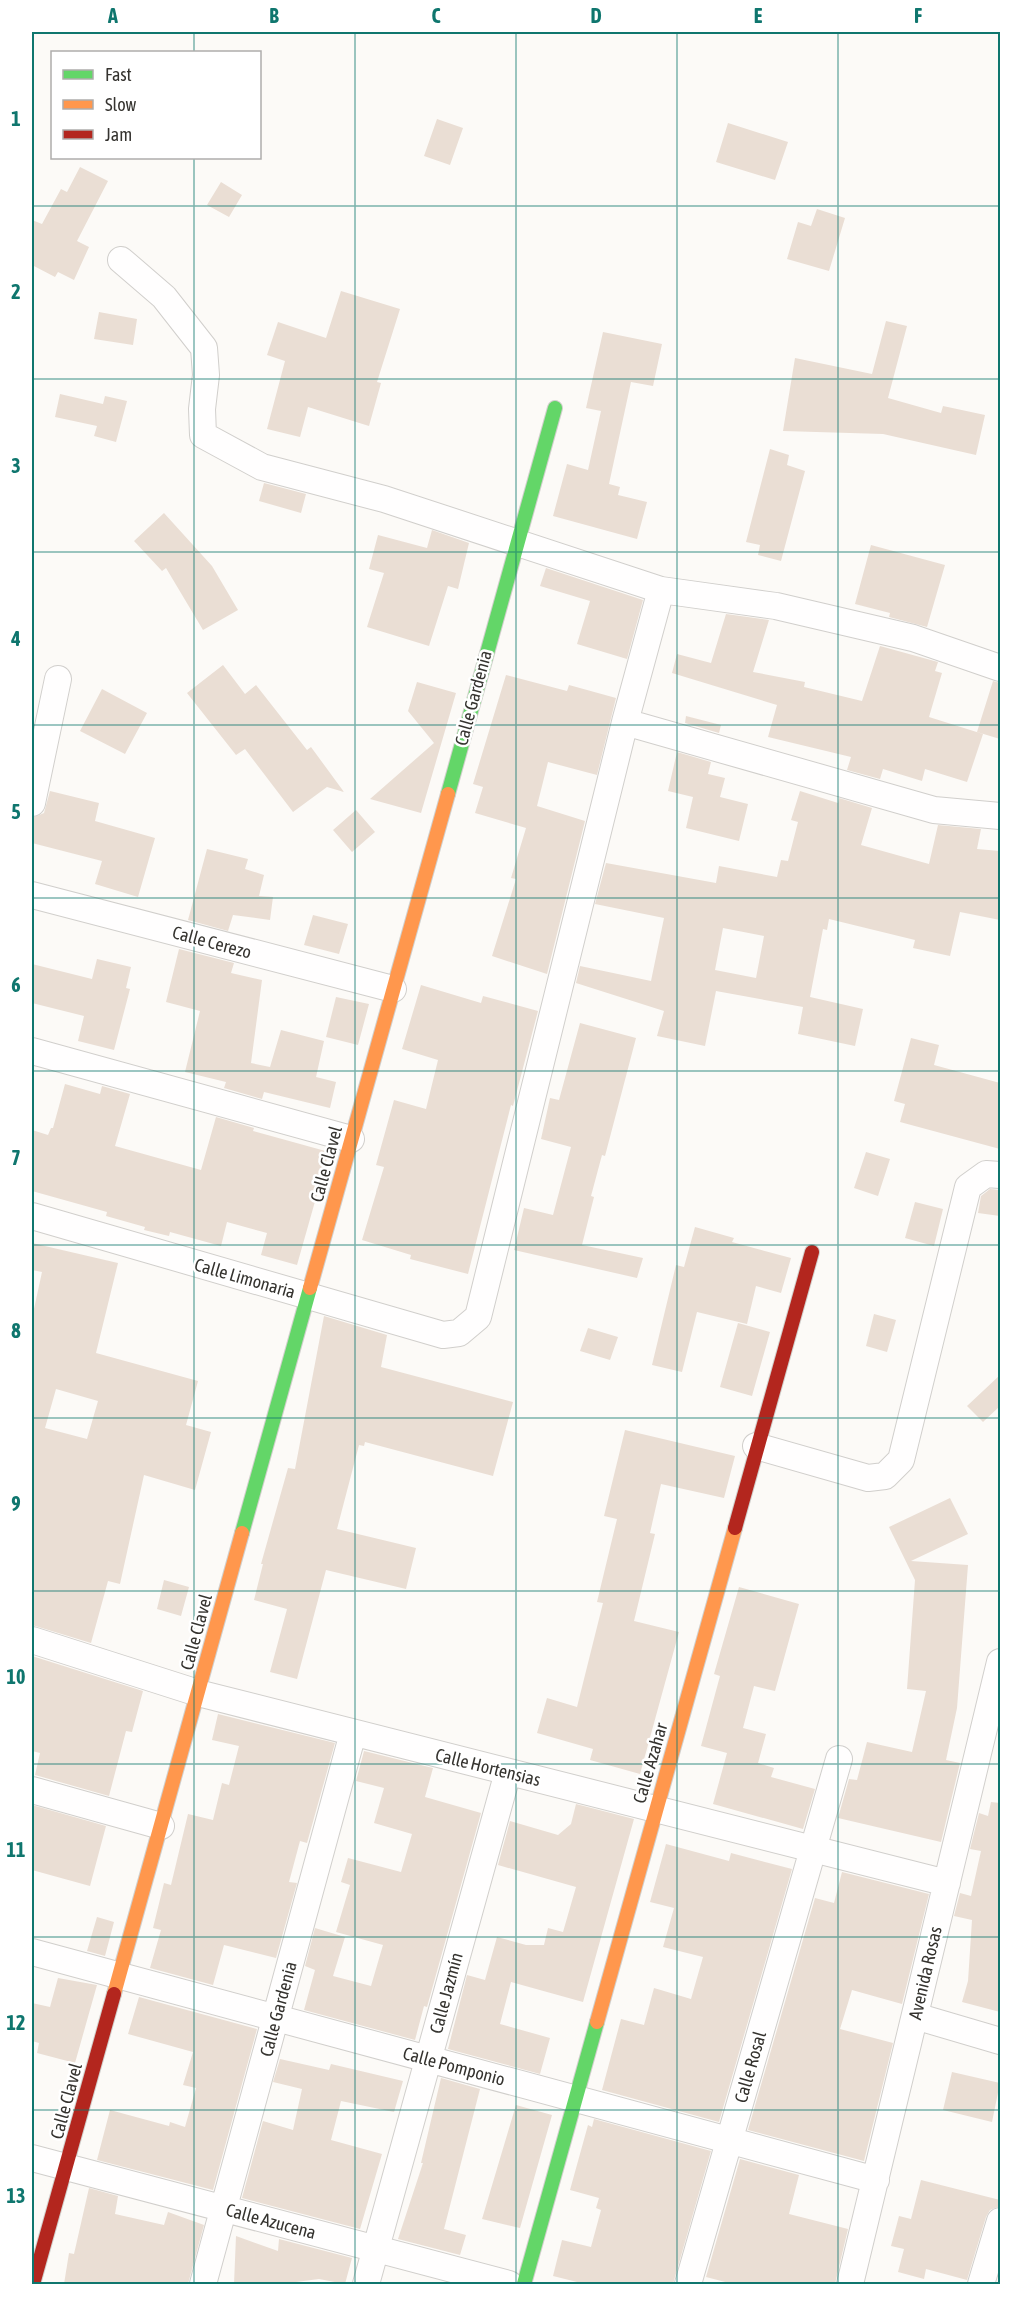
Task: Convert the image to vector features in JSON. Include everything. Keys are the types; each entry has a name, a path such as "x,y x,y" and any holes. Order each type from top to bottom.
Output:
{"street":[{"path":"121,260 164,297 204,348 206,375 202,435 262,467 384,499 662,590 776,606 913,638 1000,668"},
{"name":"Calle Gardenia","path":"393,989 555,408"},
{"path":"662,590 625,722 934,810 1000,816"},
{"path":"32,803 58,679"},
{"name":"Calle Limonaria","path":"32,1216 443,1335 459,1333 478,1317 625,722"},
{"name":"Calle Cerezo","path":"32,896 393,989"},
{"name":"Calle Clavel","path":"33,2284 393,989"},
{"path":"32,1051 351,1139"},
{"path":"756,1446 868,1478 885,1476 901,1460 968,1187 986,1174 1000,1175"},
{"name":"Calle Azahar","path":"524,2284 812,1252"},
{"name":"Calle Hortensias","path":"32,1640 198,1693 947,1883"},
{"name":"Avenida Rosas","path":"850,2284 1000,1662"},
{"name":"Calle Gardenia","path":"203,2284 353,1732"},
{"name":"Calle Rosal","path":"688,2284 839,1759"},
{"name":"Calle Jazmín","path":"366,2284 508,1772"},
{"path":"32,1790 161,1826"},
{"name":"Calle Pomponio","path":"32,1952 876,2180"},
{"path":"915,2016 1000,2041"},
{"name":"Calle Azucena","path":"32,2158 510,2284"},
{"path":"981,2284 1000,2221"}],"building":[{"path":"437,119 463,128 450,165 424,156"},
{"path":"728,123 788,142 775,180 716,162"},
{"path":"80,167 108,181 77,241 89,247 74,280 58,272 55,277 32,265 32,220 42,224 61,189 67,192"},
{"path":"221,182 242,195 229,217 207,205"},
{"path":"817,209 845,218 829,271 787,259 798,222 811,226"},
{"path":"341,291 400,309 377,382 381,383 369,426 308,407 300,437 267,429 285,361 267,355 278,322 326,338"},
{"path":"99,312 137,319 133,345 94,339"},
{"path":"886,321 907,326 888,398 941,413 943,406 985,415 976,455 883,434 783,431 795,358 872,374"},
{"path":"603,332 662,344 653,386 631,382 609,484 620,487 618,495 647,502 637,539 553,516 567,464 588,470 601,411 586,408"},
{"path":"60,394 103,404 105,396 127,401 116,442 94,436 97,426 55,417"},
{"path":"770,449 789,455 787,465 805,471 781,561 758,555 760,545 746,542"},
{"path":"264,483 306,494 301,513 259,501"},
{"path":"164,513 212,566 238,610 203,630 166,568 162,571 134,541"},
{"path":"432,530 469,543 458,589 448,586 429,646 367,627 384,573 369,569 378,535 427,548"},
{"path":"871,545 945,565 927,627 889,617 890,613 855,604"},
{"path":"546,568 643,600 627,659 577,644 590,601 540,586"},
{"path":"726,614 769,620 753,672 805,682 804,687 862,701 880,646 938,662 935,671 942,673 929,717 983,734 967,782 925,769 922,781 883,769 880,779 847,770 851,757 768,737 777,705 672,673 677,654 711,663"},
{"path":"223,665 245,694 256,685 307,750 311,747 344,792 327,787 293,812 245,749 236,755 187,693"},
{"path":"506,675 567,691 569,685 616,698 597,775 548,762 537,806 585,821 547,974 492,956 516,879 511,878 526,828 475,813 483,787 473,784"},
{"path":"993,681 1000,683 1000,739 977,732"},
{"path":"417,682 456,693 421,813 370,799 434,743 408,711"},
{"path":"102,689 147,713 125,754 80,731"},
{"path":"686,716 721,725 719,733 685,723"},
{"path":"677,752 711,762 708,774 725,778 720,797 748,804 739,841 686,828 693,797 668,791"},
{"path":"50,791 99,803 95,821 155,838 138,897 95,884 102,861 32,843 32,818 44,813"},
{"path":"800,791 838,803 839,798 872,808 861,845 929,864 938,825 981,829 977,849 1000,851 1000,920 960,912 950,956 913,948 915,940 829,919 827,930 823,929 810,997 863,1009 855,1046 798,1034 803,1007 716,991 705,1046 657,1036 664,1011 576,983 580,966 651,981 664,918 595,904 606,863 716,883 719,866 777,877 781,860 788,861 798,822 791,820","holes":["723,928 764,936 756,978 715,970"]},
{"path":"356,810 375,832 352,852 333,830"},
{"path":"207,849 248,859 245,869 264,875 259,896 273,897 270,920 233,915 228,931 188,920"},
{"path":"313,915 348,924 339,954 304,945"},
{"path":"179,949 234,963 231,973 262,980 251,1063 270,1067 281,1030 324,1041 316,1077 336,1082 330,1108 264,1092 262,1099 224,1088 226,1082 185,1072 200,1011 166,1002"},
{"path":"97,959 131,967 126,988 130,989 114,1050 78,1041 84,1016 32,1003 32,964 92,979"},
{"path":"421,985 481,1003 483,996 538,1011 513,1106 511,1105 468,1274 410,1259 411,1255 362,1240 384,1167 376,1165 394,1100 426,1109 438,1060 402,1049"},
{"path":"336,997 369,1004 358,1045 326,1037"},
{"path":"580,1023 636,1038 605,1156 602,1155 591,1196 594,1197 582,1245 643,1258 637,1278 514,1250 524,1208 553,1215 571,1147 541,1139 550,1098 559,1100"},
{"path":"911,1038 939,1045 934,1065 1000,1083 1000,1149 900,1122 905,1104 894,1101"},
{"path":"65,1084 100,1094 102,1086 130,1094 115,1146 201,1170 216,1117 254,1128 253,1131 329,1152 297,1265 261,1255 267,1233 227,1222 221,1246 170,1232 169,1236 144,1230 145,1227 106,1216 107,1212 32,1191 32,1130 48,1135 53,1128"},
{"path":"866,1152 890,1159 878,1196 854,1188"},
{"path":"990,1189 1000,1190 1000,1216 978,1213 981,1196"},
{"path":"915,1202 943,1209 934,1246 905,1238"},
{"path":"695,1227 734,1238 732,1242 791,1258 781,1293 756,1286 747,1324 697,1312 682,1372 652,1365 676,1265 684,1267"},
{"path":"32,1243 118,1263 96,1353 198,1381 186,1425 211,1432 195,1490 144,1475 120,1584 108,1581 91,1643 32,1625 32,1318 42,1272 32,1270","holes":["56,1389 98,1401 87,1439 45,1428"]},
{"path":"874,1314 896,1320 887,1352 866,1346"},
{"path":"324,1316 387,1335 381,1367 513,1402 493,1476 365,1442 364,1446 359,1445 337,1529 416,1548 406,1589 326,1570 297,1679 270,1672 287,1609 254,1600 263,1564 261,1564 288,1468 295,1469"},
{"path":"738,1323 770,1332 752,1396 720,1387"},
{"path":"588,1328 618,1337 610,1360 580,1351"},
{"path":"1000,1375 1000,1406 983,1422 967,1406"},
{"path":"625,1430 735,1456 724,1498 661,1484 650,1533 655,1534 634,1621 679,1632 640,1774 590,1760 593,1749 537,1733 547,1698 577,1707 603,1603 597,1602 617,1519 604,1516"},
{"path":"950,1498 968,1534 911,1561 968,1565 957,1708 946,1760 960,1763 941,1842 838,1818 849,1779 857,1780 867,1742 912,1752 926,1691 907,1689 915,1580 889,1527"},
{"path":"164,1580 189,1587 181,1616 157,1609"},
{"path":"739,1587 799,1604 775,1691 754,1686 743,1728 766,1734 758,1763 774,1768 771,1777 815,1789 803,1829 713,1804 727,1753 701,1746 720,1676 714,1674"},
{"path":"32,1656 143,1691 132,1732 126,1731 109,1796 35,1775 40,1753 32,1751"},
{"path":"218,1714 335,1743 307,1843 300,1841 289,1882 297,1883 276,1958 224,1945 213,1985 150,1968 161,1930 153,1928 164,1883 171,1885 188,1814 213,1820 222,1783 229,1785 239,1746 212,1740"},
{"path":"364,1751 433,1768 425,1797 481,1813 427,2007 424,2006 415,2040 304,2010 315,1970 305,1966 315,1928 345,1937 333,1976 371,1986 383,1945 336,1932 350,1885 341,1882 348,1858 401,1872 412,1834 374,1823 384,1788 356,1781"},
{"path":"991,1802 1000,1803 1000,2012 962,2002 968,1981 972,1920 954,1916 960,1893 971,1896 981,1851 970,1849 979,1813 988,1816"},
{"path":"576,1804 634,1819 583,2002 511,1982 500,2024 550,2038 540,2074 448,2049 467,1975 485,1980 497,1937 526,1945 544,1945 548,1928 563,1932 576,1887 498,1865 510,1821 558,1835 571,1824"},
{"path":"32,1805 106,1826 90,1886 32,1870"},
{"path":"666,1844 729,1861 731,1853 792,1869 719,2122 602,2090 621,2019 644,2025 654,1988 691,1999 703,1957 663,1947 674,1908 650,1902"},
{"path":"842,1872 929,1894 902,2004 852,1990 840,2029 893,2043 864,2161 748,2130 815,1898 834,1903"},
{"path":"97,1917 114,1922 105,1956 87,1951"},
{"path":"58,1978 97,1985 75,2063 37,2053 39,2043 32,2041 32,2003 50,2007"},
{"path":"139,1997 257,2029 213,2190 97,2160 110,2110 169,2126 170,2122 185,2127 196,2088 183,2085 193,2052 128,2034"},
{"path":"280,2059 329,2070 331,2064 403,2081 394,2112 341,2101 331,2140 382,2154 360,2229 242,2198 263,2121 293,2130 302,2089 273,2082"},
{"path":"952,2072 1000,2083 992,2122 943,2110"},
{"path":"441,2078 480,2089 444,2229 466,2235 460,2255 398,2239 423,2163 421,2163"},
{"path":"516,2105 552,2115 520,2228 482,2219"},
{"path":"594,2119 711,2151 673,2284 585,2284 553,2276 562,2240 591,2247 601,2210 596,2208 599,2198 570,2190 588,2125 592,2127"},
{"path":"740,2159 799,2175 789,2214 848,2229 835,2284 733,2284 706,2277"},
{"path":"921,2180 1000,2200 1000,2206 990,2210 986,2217 967,2280 926,2269 924,2279 898,2272 904,2249 891,2246 899,2216 911,2219"},
{"path":"89,2188 118,2196 115,2214 164,2225 168,2212 204,2225 188,2284 64,2284 69,2253 74,2254"},
{"path":"236,2236 278,2251 279,2239 352,2258 345,2284 319,2279 295,2284 234,2284"}],"traffic: fast":[{"path":"448,794 555,408"},
{"path":"242,1533 310,1288"},
{"path":"524,2284 597,2022"}],"traffic: slow":[{"path":"310,1288 448,794"},
{"path":"597,2022 735,1528"},
{"path":"114,1994 242,1533"}],"traffic: jam":[{"path":"735,1528 812,1252"},
{"path":"33,2284 114,1994"}]}
